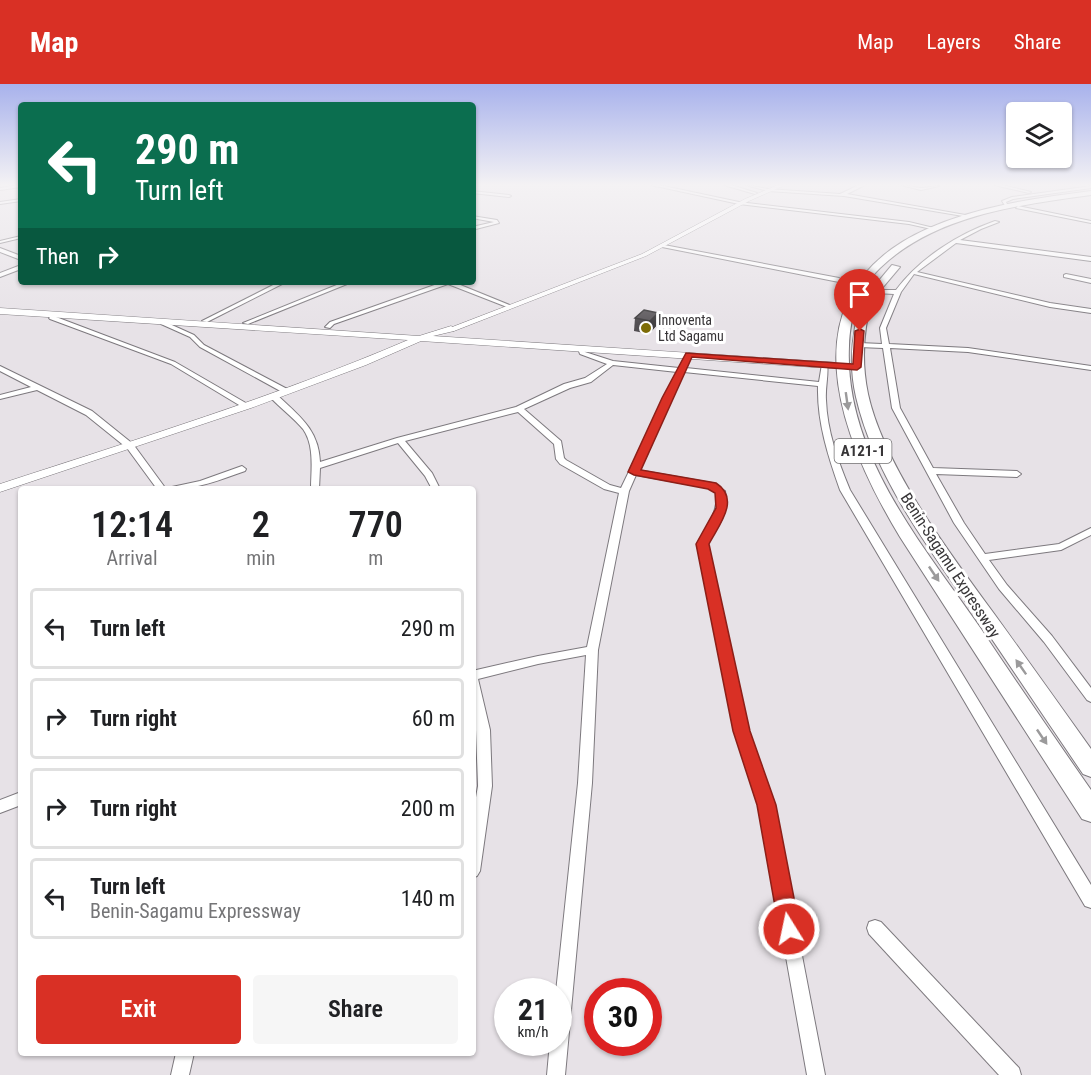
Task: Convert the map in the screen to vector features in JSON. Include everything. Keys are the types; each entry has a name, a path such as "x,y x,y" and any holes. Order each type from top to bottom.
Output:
{"highway":[{"name":"Benin-Sagamu Expressway","path":"932,231 888,257 856,293 847,316 849,416 864,454 897,520 1091,811"},
{"name":"Benin-Sagamu Expressway","path":"949,231 918,248 893,268 875,291 868,294 860,317 859,345 849,365 889,463 916,513 951,567 1091,767"}],"main road":[{"path":"0,309 433,335 449,334 849,365"},
{"path":"0,309 163,323 395,336 414,343"},
{"path":"395,336 414,343 449,334 581,349 849,365"},
{"path":"0,488 248,406 363,363 377,360 433,335"}],"street":[{"path":"449,334 509,306 664,246 690,231"},
{"path":"973,231 955,241 911,274 898,292 883,328 896,408 959,523 1003,586 1048,639 1091,697"},
{"path":"2,240 18,237"},
{"path":"955,241 1091,260"},
{"path":"664,246 838,280"},
{"path":"0,250 18,257"},
{"path":"1081,258 1091,255"},
{"path":"0,276 18,271"},
{"path":"915,273 1050,305 1091,311"},
{"path":"1066,276 1091,281"},
{"path":"205,321 277,285"},
{"path":"246,323 341,285"},
{"path":"328,327 332,323 440,285"},
{"path":"456,285 509,306"},
{"path":"875,291 898,292"},
{"path":"55,315 52,318 173,363 248,406"},
{"path":"163,323 192,336 202,346 287,391"},
{"path":"859,345 968,350 1091,368"},
{"path":"581,349 582,352 612,363 820,384"},
{"path":"556,1075 585,783 592,650 624,491 666,398 689,355"},
{"path":"316,466 400,440 519,409 567,386 588,380 612,363"},
{"path":"825,364 820,384 828,448 845,490 1091,900"},
{"path":"0,368 89,412 130,446 160,486"},
{"path":"0,397 38,387"},
{"path":"273,396 307,427 313,436 316,448 315,486"},
{"path":"519,409 558,443 560,459 563,462 607,487 624,491"},
{"path":"400,440 429,475 434,486"},
{"path":"188,486 242,469"},
{"path":"931,471 1017,474"},
{"path":"634,472 712,486 720,491 723,500 722,508 702,544 742,731 766,805 816,1075"},
{"path":"984,557 1061,547 1091,531"},
{"path":"476,676 538,660 592,650"},
{"path":"476,696 483,730 485,786 476,845"},
{"path":"0,807 18,799"},
{"path":"875,928 1012,1075"},
{"path":"180,1075 184,1056"}],"building":[{"path":"644,310 658,313 650,321 635,318"}],"place":[{"name":"Innoventa Ltd Sagamu","path":"646,328"}],"route":[{"path":"789,929 766,805 742,731 702,544 722,508 723,500 720,491 712,486 634,472 666,398 689,355 857,367 860,331"}]}
